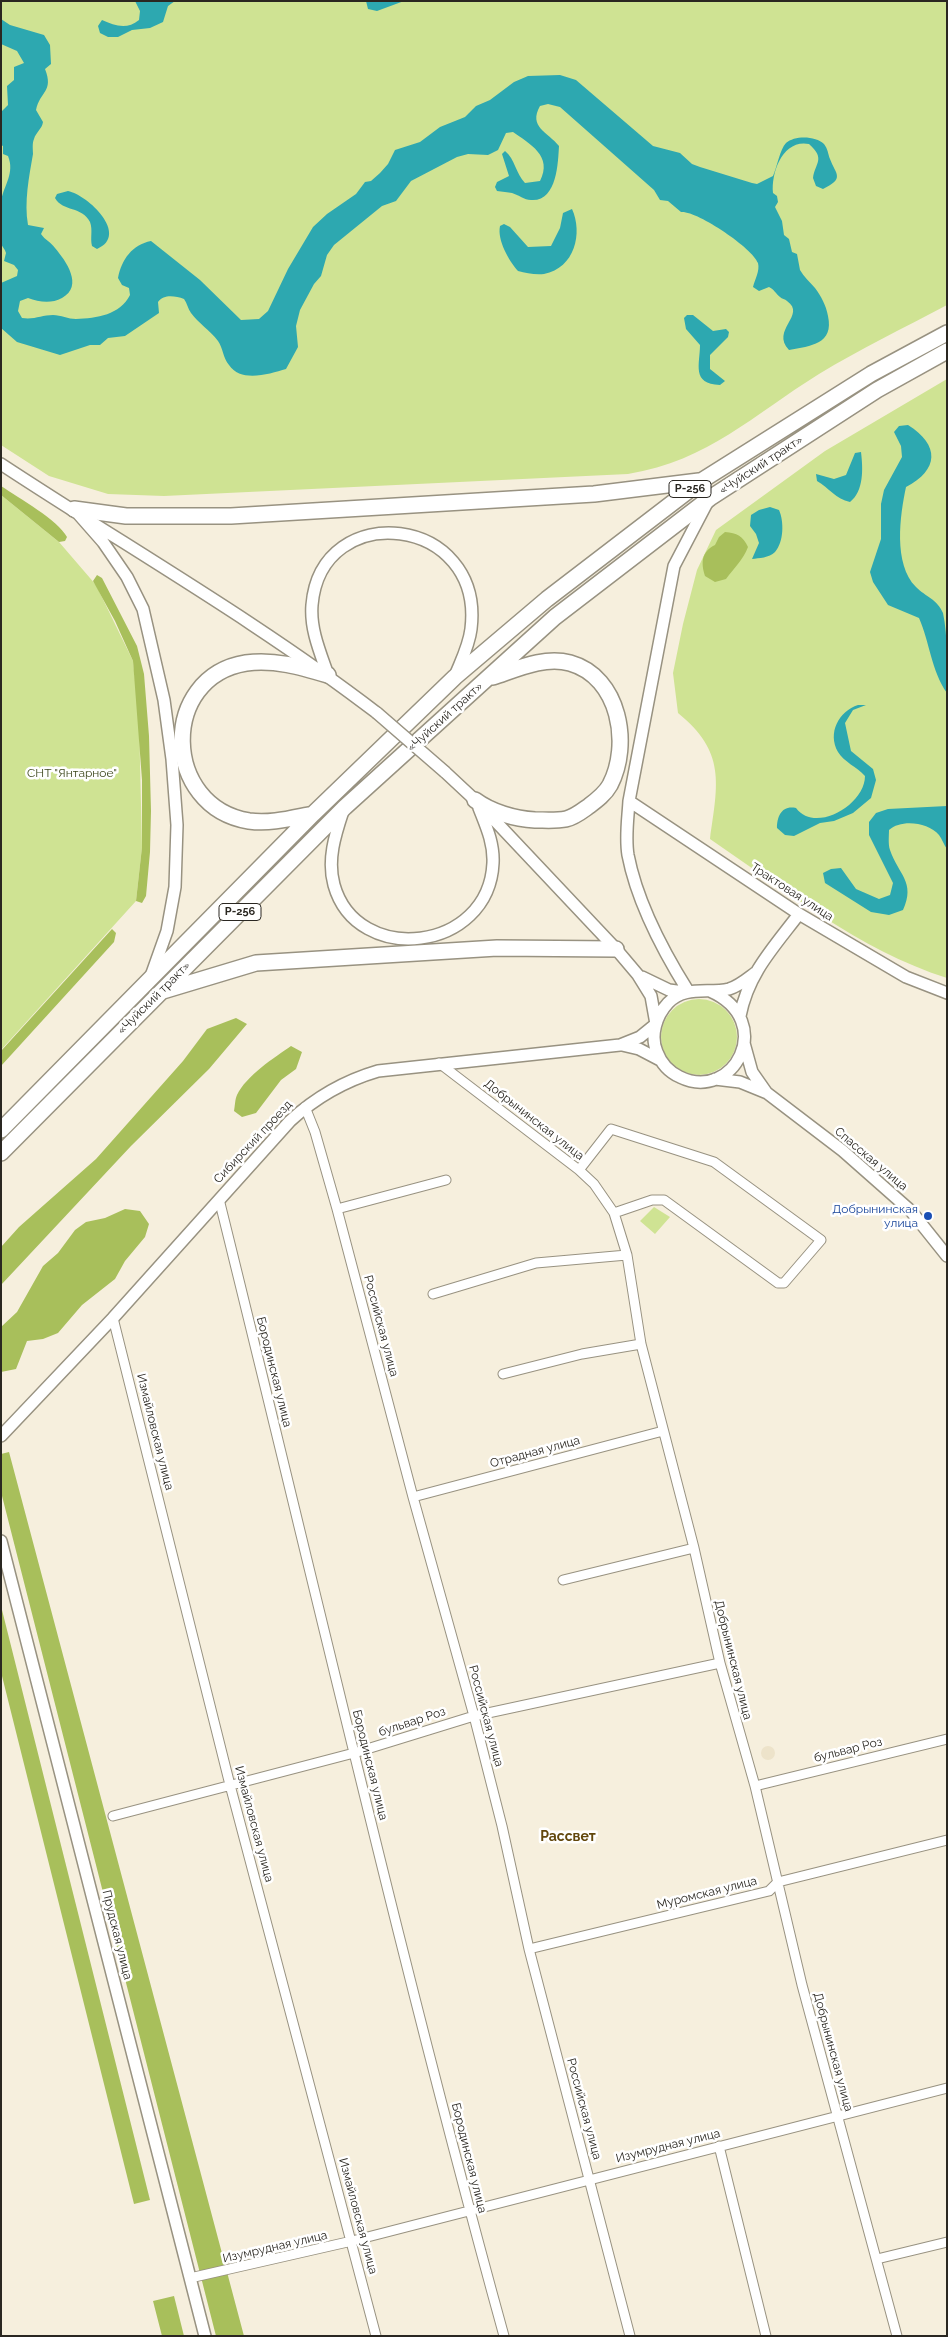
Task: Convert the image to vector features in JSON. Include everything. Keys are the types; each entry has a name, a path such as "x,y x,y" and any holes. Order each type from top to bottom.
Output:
{"highway":[{"name":"«Чуйский тракт»","path":"1,1153 313,814 455,677 547,599 701,480 871,374 947,334"},
{"name":"«Чуйский тракт»","path":"1,1130 345,807 555,617 710,498 877,390 947,351"},
{"path":"74,509 126,516 231,516 594,494 701,480"},
{"path":"313,814 280,821 248,821 235,817 209,803 192,784 186,772 183,759 183,728 187,712 200,687 219,672 230,667 245,663 277,662 328,675"},
{"path":"476,800 494,810 527,819 555,820 575,816 606,790 617,764 620,744 618,716 613,704 600,683 582,668 571,664 547,662 526,666 487,679"},
{"path":"155,986 256,963 497,948 616,949"}],"street":[{"path":"1,464 187,580 328,675 446,772 476,800 616,949 638,975 651,996 656,1024 654,1042 661,1060 671,1071 684,1079 694,1081 715,1079 734,1065 744,1043 744,1027 740,1016 728,1002 710,992"},
{"path":"686,992 658,936 634,878 627,844 629,801 674,566 710,498"},
{"path":"74,509 108,549 127,577 143,609 164,700 172,759 177,825 175,887 155,986"},
{"path":"328,675 313,623 312,605 316,582 322,571 345,546 362,537 384,532 399,533 424,539 454,562 466,580 472,610 471,630 455,677"},
{"path":"345,807 334,838 332,855 334,884 338,895 351,914 371,929 401,939 419,940 434,938 449,931 464,920 480,905 489,886 493,862 490,836 476,800"},
{"name":"Трактовая улица","path":"629,801 799,914 906,977 947,992"},
{"path":"740,1016 746,989 755,972 799,914"},
{"path":"638,975 661,987 686,992 710,992 735,986 755,972"},
{"path":"656,1024 668,1003 686,992"},
{"name":"Сибирский проезд","path":"1,1436 114,1318 219,1199 305,1107 353,1078 378,1071 620,1045 640,1037 656,1024"},
{"name":"Спасская улица","path":"744,1043 752,1072 767,1093"},
{"name":"Сибирский проезд","path":"620,1045 639,1049 661,1060"},
{"name":"Добрынинская улица","path":"439,1063 579,1170 594,1184 614,1213 627,1255 641,1344 694,1548 720,1662 755,1786 802,1985 897,2336"},
{"name":"Спасская улица","path":"715,1079 740,1082 767,1093 843,1152 911,1211 947,1256"},
{"name":"Российская улица","path":"305,1107 316,1132 413,1497 474,1716 502,1826 529,1949 630,2336"},
{"path":"579,1170 611,1129 714,1162 821,1240 784,1283 778,1283 664,1200 652,1200 614,1213"},
{"path":"337,1208 446,1180"},
{"name":"Бородинская улица","path":"219,1199 354,1754 469,2211 504,2336"},
{"path":"433,1294 536,1263 627,1255"},
{"name":"Измайловская улица","path":"114,1318 230,1785 376,2336"},
{"path":"503,1374 582,1354 641,1344"},
{"name":"Отрадная улица","path":"413,1497 663,1431"},
{"name":"Прудская улица","path":"1,1540 205,2336"},
{"path":"563,1580 694,1548"},
{"name":"бульвар Роз","path":"113,1816 354,1754 474,1716 720,1662"},
{"name":"бульвар Роз","path":"755,1786 947,1739"},
{"name":"Муромская улица","path":"529,1949 769,1891 778,1882 947,1840"},
{"name":"Изумрудная улица","path":"190,2278 352,2241 947,2088"},
{"path":"719,2146 766,2336"},
{"path":"877,2259 947,2242"}],"shaded area":[{"path":"768,1746 773,1748 775,1753 773,1758 768,1760 763,1758 761,1753 763,1748"}],"green space":[{"path":"1,1 947,1 947,305 819,374 707,447 657,467 628,474 164,496 108,494 49,476 1,445"},
{"path":"947,379 947,978 883,952 853,935 795,898 710,839 715,801 715,770 711,755 704,741 678,713 673,673 697,570 716,530 825,451"},
{"path":"1,486 37,510 62,530 67,537 65,541 59,542 1,495"},
{"name":"СНТ \"Янтарное\"","path":"1,495 59,542 96,585 133,661 139,719 142,847 136,901 1,1050"},
{"path":"725,532 739,536 748,547 741,560 726,579 715,582 705,576 703,558"},
{"path":"97,575 102,578 137,646 144,674 149,736 151,811 146,896 142,903 136,901 142,847 142,780 133,661 115,621 93,581"},
{"path":"112,929 116,933 114,942 1,1066 1,1051"},
{"path":"699,999 714,1002 726,1010 734,1022 737,1037 734,1052 726,1064 714,1072 699,1075 684,1072 672,1064 664,1052 661,1037 664,1022 672,1010 684,1002"},
{"path":"236,1018 247,1024 209,1069 131,1146 1,1285 1,1247 19,1227 96,1159 183,1061 207,1029"},
{"path":"291,1046 302,1052 296,1069 281,1080 256,1113 242,1117 234,1111 237,1095 247,1081"},
{"path":"654,1207 670,1217 655,1234 640,1221"},
{"path":"125,1209 140,1211 149,1224 145,1237 125,1261 115,1279 82,1305 58,1333 43,1339 27,1341 16,1369 1,1372 1,1327 17,1312 43,1266 58,1253 75,1230 86,1222 105,1218"},
{"path":"9,1452 244,2336 216,2336 1,1492 1,1454"},
{"path":"1,1606 150,2200 134,2204 1,1672"},
{"path":"174,2296 184,2336 162,2336 153,2301"}],"water":[{"path":"135,1 175,1 168,6 163,22 150,28 132,30 118,37 108,37 100,33 98,26 102,20 125,26 139,20 140,11"},
{"path":"366,1 404,1 377,11 368,9"},
{"path":"1,19 10,25 44,35 50,45 51,64 45,69 48,82 47,87 36,110 43,122 33,142 27,216 28,225 44,228 41,234 64,260 71,273 72,280 72,287 68,293 58,300 45,302 28,298 20,301 18,311 22,318 53,315 84,319 114,311 126,302 130,295 129,288 122,285 118,278 125,259 133,249 151,241 200,280 241,320 259,319 268,311 288,269 313,227 327,214 356,194 365,182 371,181 380,173 388,164 395,150 420,142 440,127 465,117 476,106 490,100 514,82 528,76 560,75 576,80 653,146 680,153 692,164 700,167 752,183 757,184 773,176 782,149 790,140 811,138 824,144 837,176 834,182 823,189 816,186 813,178 818,161 817,154 809,144 800,144 792,147 780,159 774,176 773,193 777,196 778,202 775,207 782,221 784,235 789,239 792,252 797,254 800,270 825,304 829,325 828,333 813,345 789,350 784,343 783,336 793,312 792,306 769,287 759,291 753,287 758,272 758,263 754,256 711,223 699,217 681,212 668,201 660,200 654,190 560,107 548,104 540,106 536,119 541,129 559,146 557,171 551,188 546,195 540,199 531,200 512,193 497,191 495,187 497,182 509,176 502,154 505,151 525,183 540,181 543,172 544,164 538,152 513,132 506,133 498,150 488,155 468,154 457,157 411,181 396,201 382,206 334,245 327,255 321,276 314,284 300,310 296,326 298,347 286,369 256,376 234,371 227,362 218,341 194,317 184,299 173,297 160,299 158,302 159,313 125,336 108,338 100,345 90,345 60,355 17,342 1,328 1,283 17,276 18,270 14,265 4,261 6,253 1,243 1,201 10,173 10,162 8,156 3,154 3,146 1,145 1,112 8,105 7,86 14,80 14,67 24,63 17,51 1,44"},
{"path":"68,191 95,207 108,226 109,235 106,243 97,249 92,246 91,225 87,217 63,205 55,198 57,194"},
{"path":"572,209 577,228 576,239 574,248 563,265 544,274 518,271 504,250 500,238 500,226 504,224 510,227 528,247 551,246 560,228 563,213"},
{"path":"687,315 693,315 713,331 726,329 729,332 728,337 710,355 710,369 725,381 720,385 711,384 701,377 699,372 700,345 686,329 684,318"},
{"path":"908,425 926,441 931,457 930,465 925,473 906,487 900,525 901,553 904,566 916,587 938,604 943,613 946,642 947,693 937,675 919,618 888,605 873,582 870,572 881,539 881,504 884,490 902,457 901,446 894,432 899,426"},
{"path":"861,452 862,479 858,492 850,502 837,496 817,481 816,474 834,479 846,475 855,453"},
{"path":"770,507 779,510 781,515 782,531 780,543 773,554 752,559 759,543 756,534 750,526 751,515 759,510"},
{"path":"858,705 866,705 853,710 845,723 851,751 873,769 876,780 871,798 853,813 834,821 820,823 794,836 785,835 777,828 781,812 787,808 796,808 804,815 815,818 826,817 838,813 848,806 863,787 865,776 841,756 835,745 834,737 834,730 840,717"},
{"path":"947,806 947,849 939,835 922,825 900,824 889,830 890,850 907,885 907,900 903,910 889,915 871,912 825,883 823,873 831,869 841,868 856,889 879,899 890,895 893,883 869,835 869,822 876,813 888,809"}],"place":[{"name":"Добрынинская улица","path":"928,1216"}],"district":[{"name":"Рассвет","path":"568,1837"}]}
